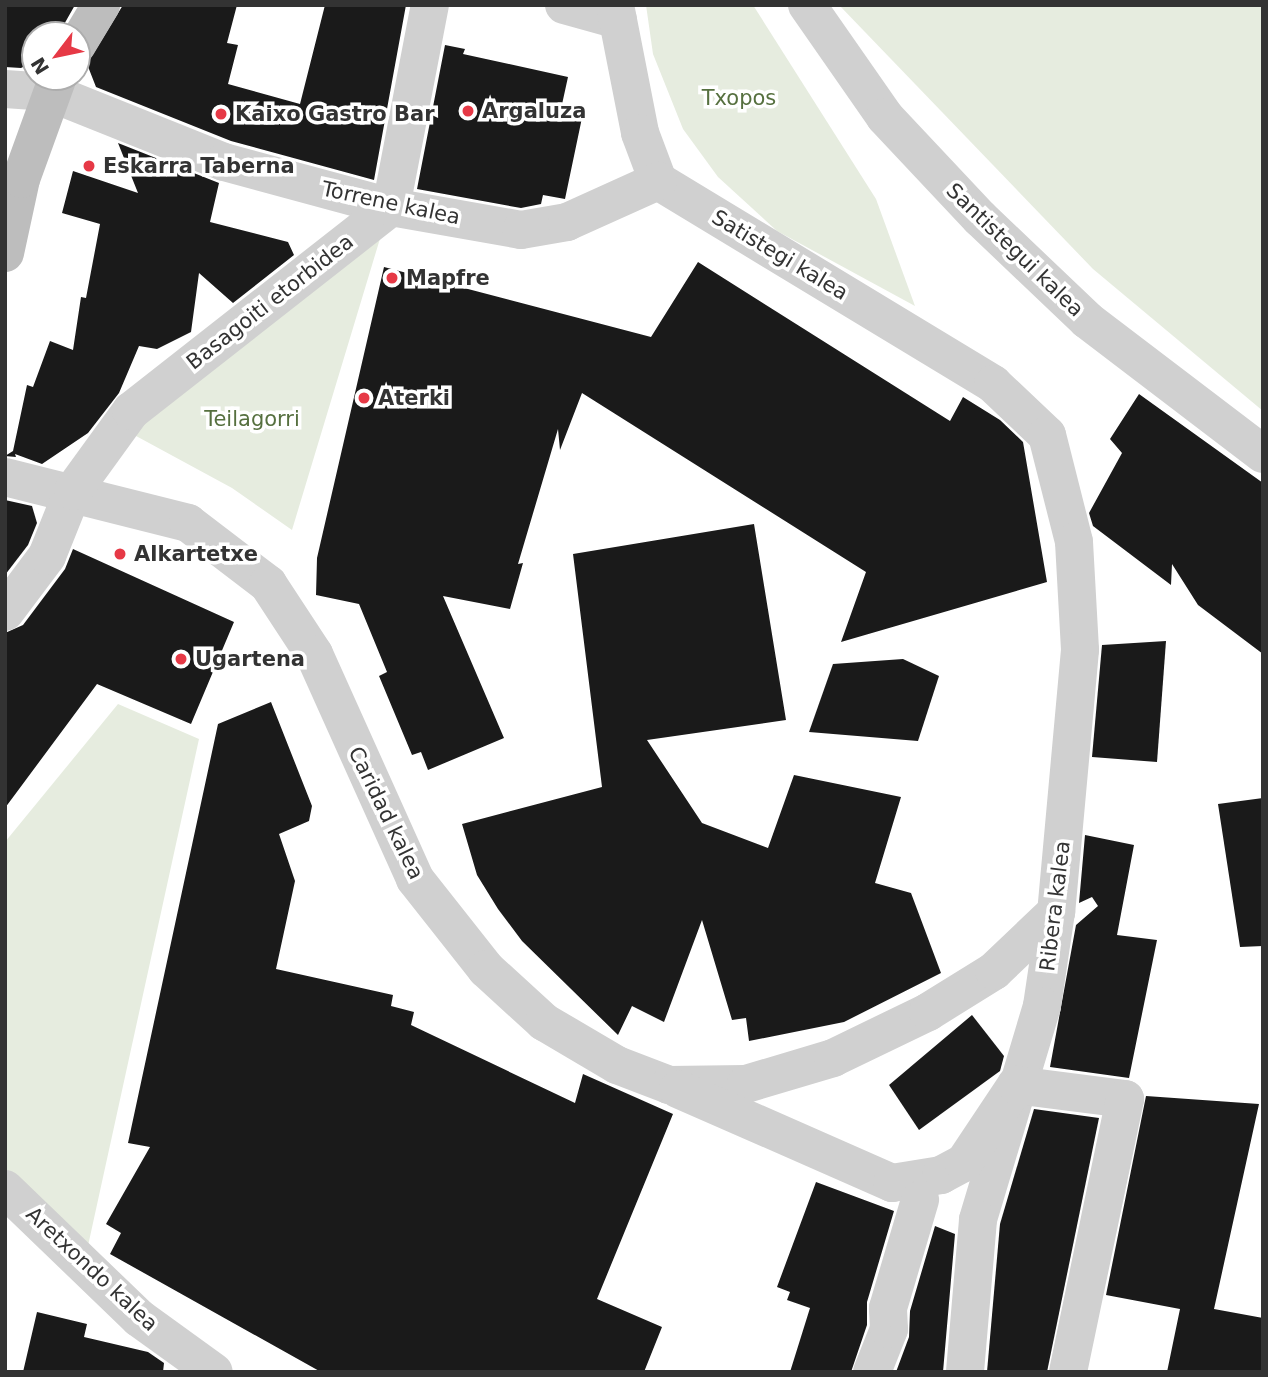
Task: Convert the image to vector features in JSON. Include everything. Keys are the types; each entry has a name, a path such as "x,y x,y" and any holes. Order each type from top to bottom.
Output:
{"street":[{"path":"91,22 101,5"},
{"path":"391,207 430,5"},
{"name":"Santistegui kalea","path":"807,5 885,117 980,218 1087,320 1263,454"},
{"path":"598,10 658,181"},
{"path":"5,253 21,179 51,91"},
{"name":"Torrene kalea","path":"68,91 224,162 391,207 521,230 567,222 658,181"},
{"name":"Satistegi kalea","path":"658,181 993,384 1048,435"},
{"name":"Basagoiti etorbidea","path":"5,612 47,556 73,491 131,411 391,207"},
{"name":"Ribera kalea","path":"965,1372 978,1220 1016,1085 1042,1006 1056,912 1080,650 1074,542 1048,435"},
{"name":"Caridad kalea","path":"5,477 73,491 188,523 268,584 314,654 415,878 486,969 544,1022 617,1065 669,1085 746,1084 833,1058 928,1012 994,971 1056,912"},
{"path":"669,1085 906,1192 932,1208 978,1220"},
{"path":"906,1192 964,1163 1016,1085 1125,1099 1068,1372"},
{"name":"Aretxondo kalea","path":"5,1189 139,1318 214,1372"},
{"path":"873,1372 889,1329 888,1308 906,1192"}],"green space":[{"name":"Txopos","path":"646,5 753,5 876,199 915,306 777,231 718,177 683,129 653,54"},
{"path":"839,5 1263,5 1263,411 1093,269"},
{"name":"Teilagorri","path":"382,232 292,530 232,488 125,430"},
{"path":"118,704 199,739 84,1264 5,1191 5,842"}],"building":[{"path":"5,5 75,5 66,21 21,21 21,68 5,67"},
{"path":"123,5 237,5 227,43 238,45 228,84 300,104 325,5 406,5 374,180 231,141 96,87 91,74 91,57"},
{"path":"445,45 465,49 463,54 568,77 561,109 583,113 565,199 543,195 541,204 521,208 417,189"},
{"path":"118,143 219,183 210,222 288,242 294,255 233,303 199,273 191,332 157,349 139,346 119,393 88,433 42,464 15,454 16,457 5,456 13,451 27,385 33,387 50,341 73,350 81,297 86,298 100,224 62,213 73,171 138,193"},
{"path":"698,262 950,421 963,397 1000,420 1023,442 1047,582 841,642 866,572 582,393 560,450 558,429 518,564 523,563 510,609 443,596 504,738 428,770 421,752 412,755 379,676 387,672 359,604 316,595 317,558 384,267 651,337"},
{"path":"1139,394 1263,483 1263,654 1198,605 1172,564 1171,585 1093,526 1089,513 1122,453 1110,439"},
{"path":"5,500 32,506 37,523 28,545 5,575"},
{"path":"754,524 786,720 647,740 702,823 768,848 794,775 901,797 875,883 911,893 941,973 844,1022 749,1041 746,1018 732,1020 702,920 664,1022 632,1006 618,1035 522,941 498,909 477,875 462,824 602,787 573,554"},
{"path":"73,549 234,622 191,724 97,684 5,808 5,633 23,625 65,569"},
{"path":"1166,641 1157,762 1092,757 1102,645"},
{"path":"903,659 939,676 918,741 809,732 833,664"},
{"path":"271,702 312,806 309,821 279,834 295,881 276,969 393,995 391,1006 414,1012 411,1025 575,1103 583,1074 673,1114 597,1299 662,1327 644,1372 321,1372 110,1254 121,1233 106,1224 150,1147 128,1143 218,724"},
{"path":"1263,798 1263,946 1240,947 1218,804"},
{"path":"1085,835 1134,845 1117,935 1157,940 1129,1078 1050,1067 1076,925 1098,906 1092,897 1079,903"},
{"path":"972,1015 1004,1056 1000,1071 919,1130 889,1085"},
{"path":"1146,1096 1259,1104 1214,1309 1263,1318 1263,1372 1167,1372 1180,1309 1106,1295"},
{"path":"1034,1109 1099,1118 1047,1372 987,1372 1000,1224"},
{"path":"816,1182 894,1211 867,1302 867,1325 851,1372 790,1372 810,1308 787,1300 790,1292 777,1287"},
{"path":"935,1226 955,1234 943,1372 896,1372 909,1337 910,1311"},
{"path":"37,1312 87,1324 84,1337 148,1352 164,1363 163,1372 23,1372"}],"place":[{"name":"Argaluza","path":"468,111"},
{"name":"Kaixo Gastro Bar","path":"221,114"},
{"name":"Eskarra Taberna","path":"89,166"},
{"name":"Mapfre","path":"392,278"},
{"name":"Aterki","path":"364,398"},
{"name":"Alkartetxe","path":"120,554"},
{"name":"Ugartena","path":"181,659"}]}
